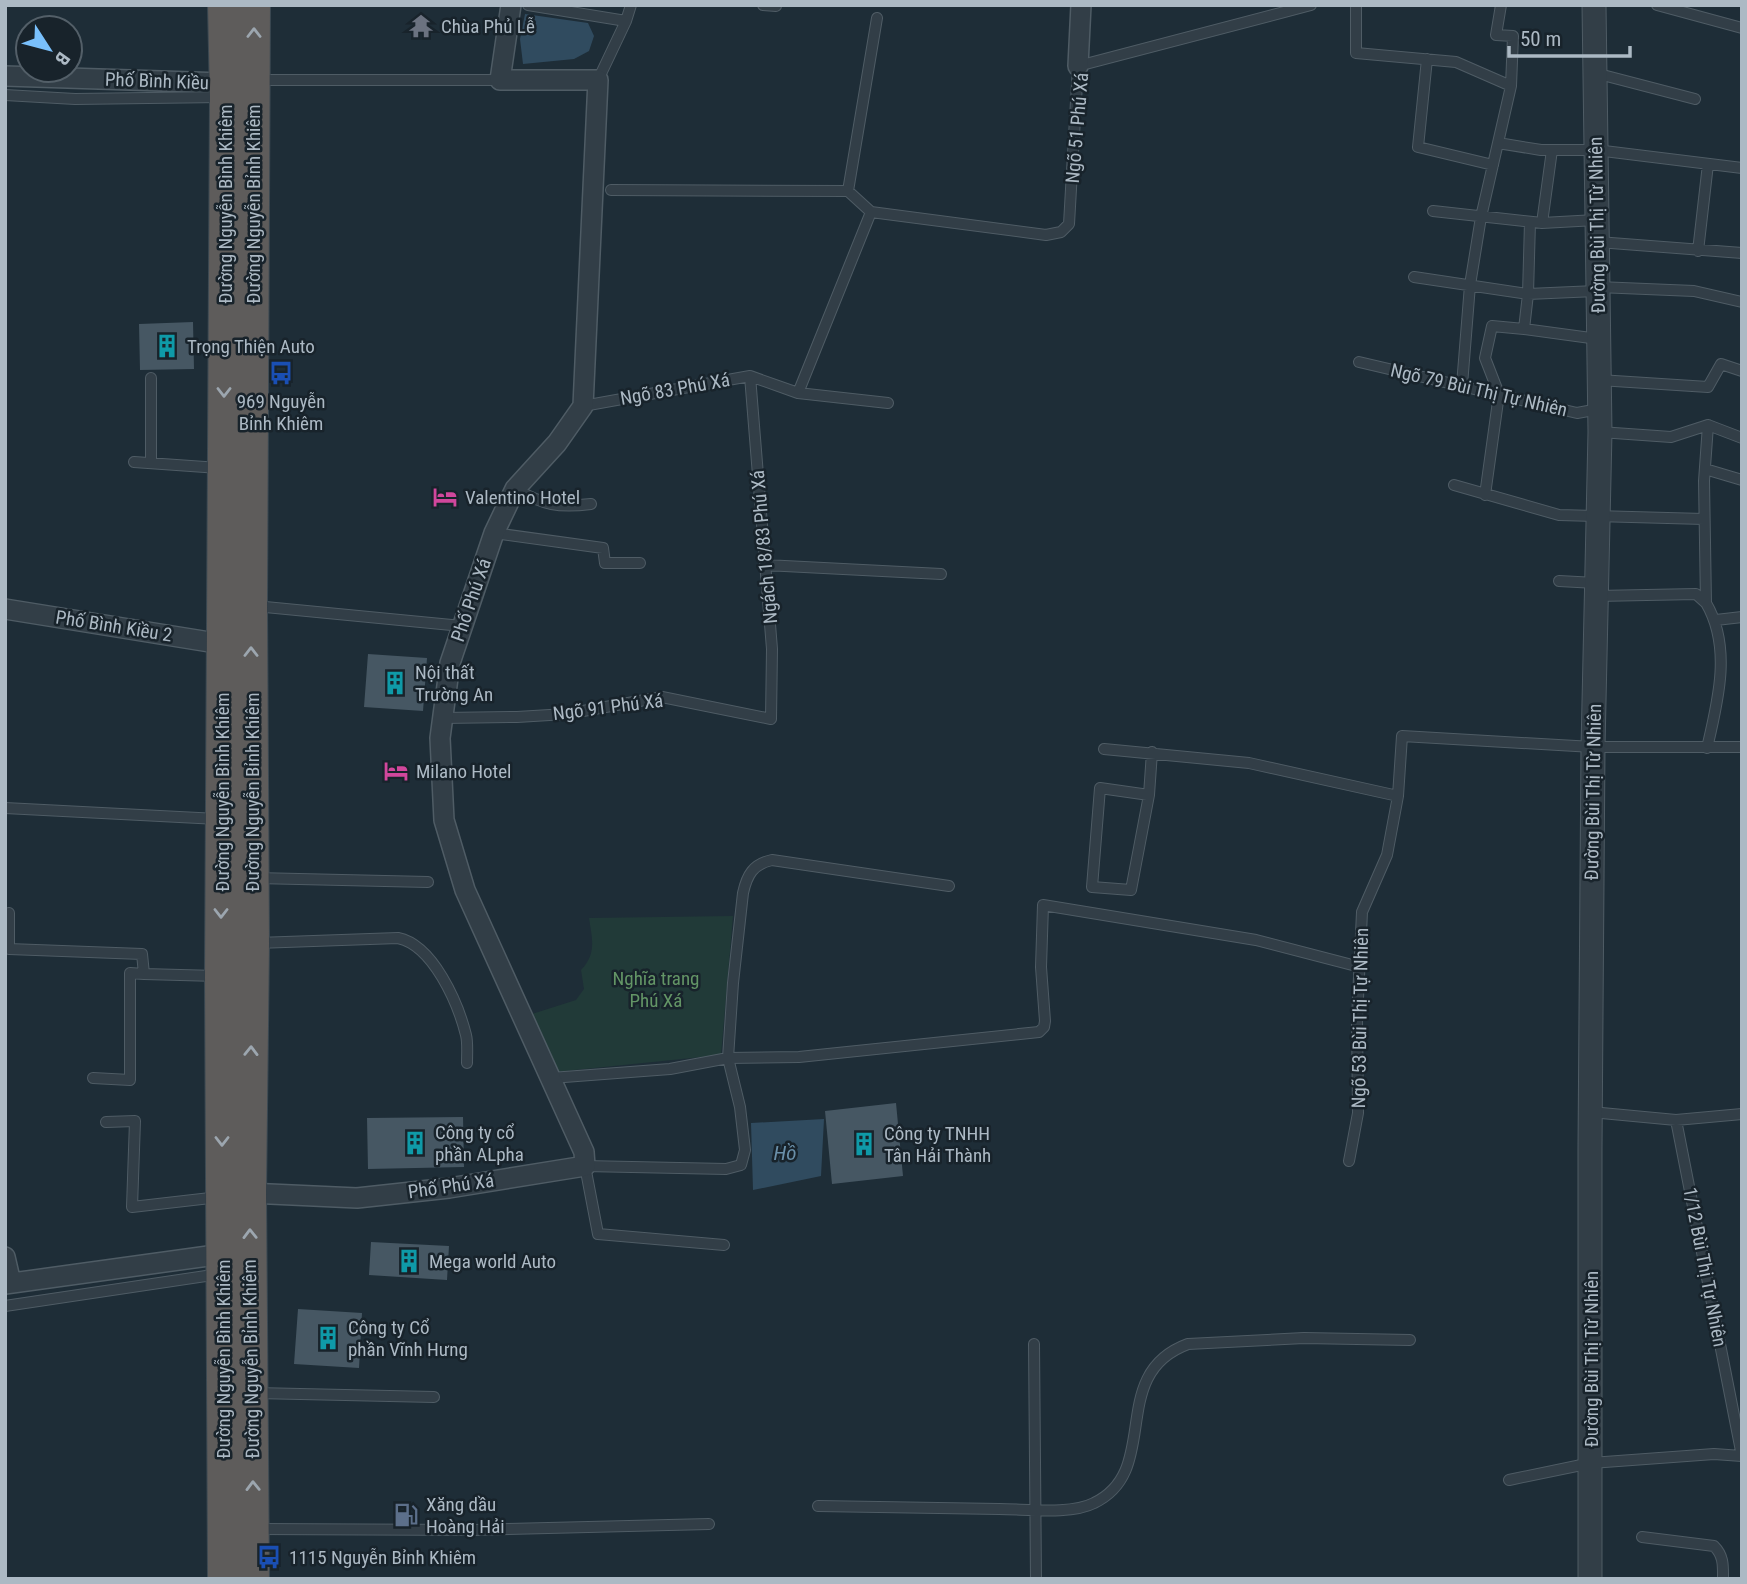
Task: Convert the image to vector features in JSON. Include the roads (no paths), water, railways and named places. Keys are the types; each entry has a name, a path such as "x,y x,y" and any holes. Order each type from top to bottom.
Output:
{"highway":[{"name":"Đường Nguyễn Bình Khiêm","path":"224,5 235,87 223,469 221,977 236,1195 223,1264 224,1579"},
{"name":"Đường Nguyễn Bỉnh Khiêm","path":"253,1579 252,1393 236,1195 253,943 251,606 235,87 254,5"}],"street":[{"path":"511,5 500,80 598,80 583,406"},
{"name":"Đường Bùi Thị Từ Nhiên","path":"1590,1579 1593,747 1600,432 1594,5"},
{"path":"1078,66 1082,6"},
{"name":"Phố Bình Kiều","path":"5,76 235,87"},
{"name":"Phố Phú Xá","path":"236,1195 357,1198 449,1188 584,1166 584,1152 465,890 444,820 440,738 450,663 494,533 515,489 557,443 583,406"},
{"name":"Phố Bình Kiều 2","path":"5,609 222,644"},
{"path":"5,1257 8,1284 223,1264"}],"lane":[{"path":"528,5 626,21"},
{"path":"598,80 631,5"},
{"path":"762,5 776,6"},
{"name":"Ngõ 51 Phú Xá","path":"871,212 1045,235 1061,232 1069,224 1078,66 1311,5"},
{"path":"1356,5 1356,53 1456,62 1511,86"},
{"path":"1462,386 1470,285 1481,216 1511,86 1513,36 1496,35 1501,5"},
{"path":"1657,5 1742,28"},
{"path":"848,191 877,18"},
{"path":"1427,59 1418,147 1493,164"},
{"path":"1595,73 1695,99"},
{"path":"5,95 75,99 235,87 500,80"},
{"path":"1498,143 1552,150 1596,150 1742,168"},
{"path":"1542,223 1552,150"},
{"path":"1698,251 1708,164"},
{"path":"611,190 848,191 871,212 798,393"},
{"path":"1433,211 1597,231 1698,251 1742,253"},
{"path":"1524,329 1530,222"},
{"path":"1414,277 1528,294 1596,291 1598,287 1694,291 1742,302"},
{"path":"1485,495 1499,394 1485,358 1492,326 1598,339"},
{"name":"Ngõ 79 Bùi Thị Tự Nhiên","path":"1359,362 1577,412 1599,409"},
{"path":"1599,380 1708,387 1721,364 1742,370"},
{"name":"Ngõ 83 Phú Xá","path":"583,406 750,376 798,393 888,403"},
{"name":"Ngách 18/83 Phú Xá","path":"750,376 772,649 771,719"},
{"path":"151,378 151,463"},
{"path":"1600,432 1671,437 1708,425 1742,438"},
{"path":"1706,603 1704,519 1708,425"},
{"path":"134,462 223,469"},
{"path":"1705,469 1742,480"},
{"path":"1454,485 1559,515 1704,519"},
{"path":"515,489 540,502 572,507 591,505"},
{"path":"494,533 603,548 605,563 640,563"},
{"path":"765,565 941,574"},
{"path":"1559,581 1596,589 1696,594 1706,603 1716,620 1721,671 1707,748"},
{"path":"251,606 462,626"},
{"path":"1716,620 1742,617"},
{"name":"Ngõ 91 Phú Xá","path":"443,718 517,718 566,714 662,697 771,719"},
{"name":"Ngõ 53 Bùi Thị Tự Nhiên","path":"1349,1161 1358,1113 1357,1020 1362,912 1387,855 1398,796 1402,736 1593,747"},
{"path":"1593,747 1742,747"},
{"path":"1104,748 1249,763 1398,796"},
{"path":"1149,795 1100,788 1092,887 1131,890 1149,795 1152,752"},
{"path":"5,808 222,819"},
{"path":"724,1245 598,1234 584,1166 726,1170 741,1165 745,1150 740,1107 728,1058 733,983 745,881 761,863 772,860 949,886"},
{"path":"252,878 428,882"},
{"path":"551,1078 670,1069 728,1058 799,1057 1021,1036 1039,1032 1045,1021 1041,967 1043,905 1256,940 1360,967"},
{"path":"9,913 9,948 142,954 144,974"},
{"path":"253,943 398,938 410,940 422,950 448,988 466,1036 467,1063"},
{"path":"93,1078 130,1080 130,973 221,977"},
{"path":"1591,1112 1676,1120 1742,1114"},
{"name":"1/12 Bùi Thị Tự Nhiên","path":"1676,1120 1742,1456"},
{"path":"106,1122 135,1121 132,1207 236,1195"},
{"path":"5,1306 223,1264"},
{"path":"818,1506 1071,1509 1094,1503 1113,1489 1129,1462 1145,1378 1170,1350 1188,1344 1304,1338 1410,1340"},
{"path":"1034,1344 1035,1579"},
{"path":"252,1393 434,1397"},
{"path":"1509,1480 1591,1463 1714,1454 1742,1456"},
{"path":"253,1529 473,1530 709,1524"},
{"path":"1642,1537 1714,1546 1721,1552 1723,1579"}],"water":[{"path":"525,14 588,23 594,36 589,51 574,59 523,64 520,39"},
{"name":"Hồ","path":"824,1119 821,1176 753,1190 751,1123"}],"place":[{"name":"Chùa Phủ Lễ","path":"421,26"},
{"name":"Trọng Thiện Auto","path":"167,346"},
{"name":"969 Nguyễn Bỉnh Khiêm","path":"281,373"},
{"name":"Valentino Hotel","path":"445,497"},
{"name":"Nội thất Trường An","path":"395,683"},
{"name":"Milano Hotel","path":"396,771"},
{"name":"Công ty cổ phần ALpha","path":"415,1143"},
{"name":"Công ty TNHH Tân Hải Thành","path":"864,1144"},
{"name":"Mega world Auto","path":"409,1261"},
{"name":"Công ty Cổ phần Vĩnh Hưng","path":"328,1338"},
{"name":"Xăng dầu Hoàng Hải","path":"406,1515"},
{"name":"1115 Nguyễn Bỉnh Khiêm","path":"269,1557"}],"park label":[{"name":"Nghĩa trang Phú Xá","path":"656,989"}]}
